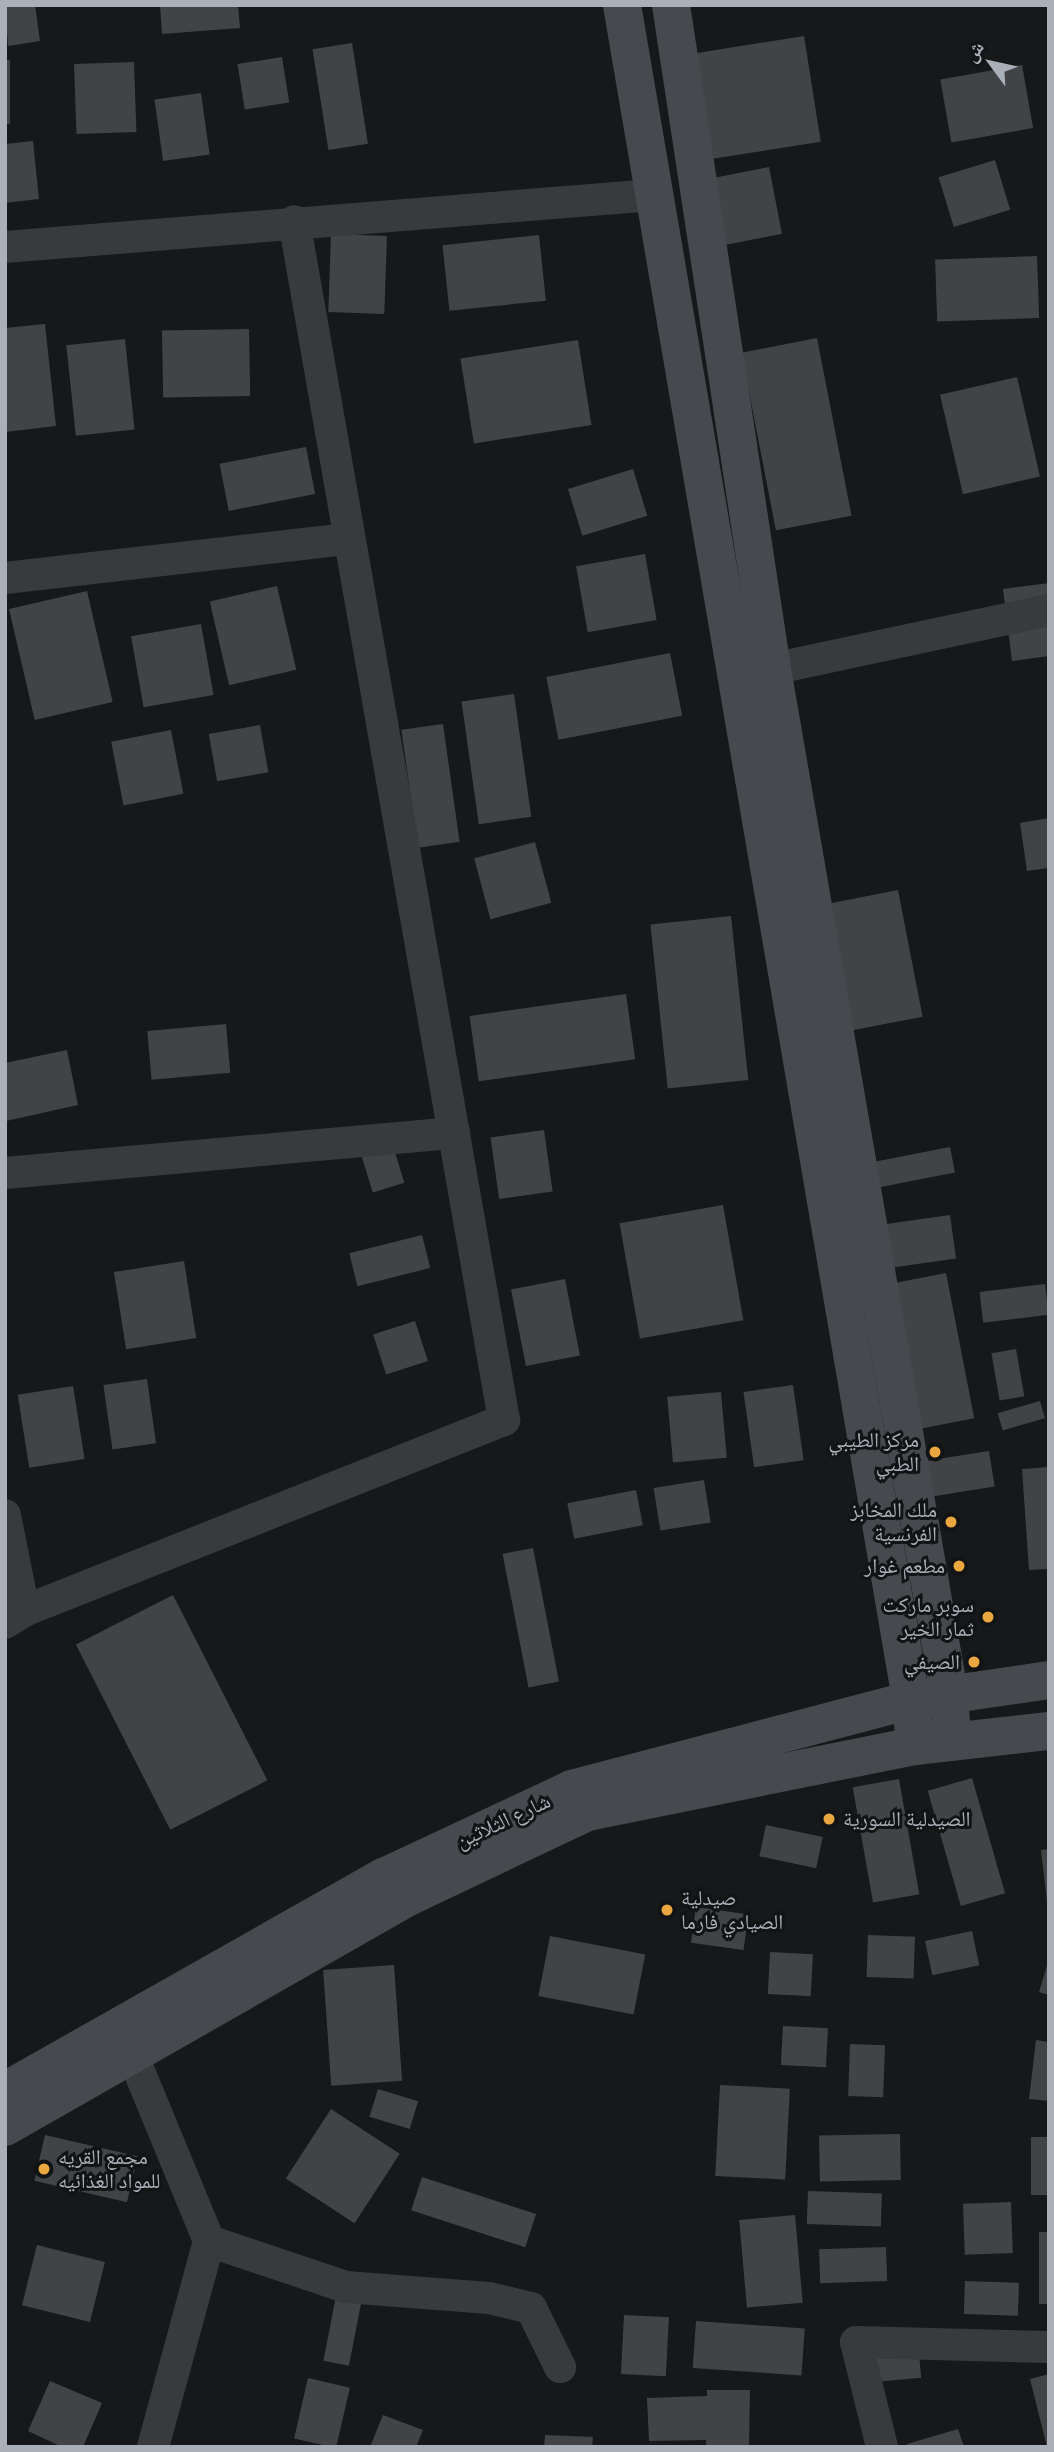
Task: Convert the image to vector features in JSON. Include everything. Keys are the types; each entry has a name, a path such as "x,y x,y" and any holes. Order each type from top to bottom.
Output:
{"street":[{"path":"622,5 733,677 911,1700 915,1746"},
{"path":"671,5 772,669 949,1693 952,1740"},
{"path":"5,247 294,221 653,195"},
{"path":"5,1515 14,1617 505,1420 294,221"},
{"path":"5,578 348,539"},
{"path":"733,677 1049,610"},
{"path":"5,1173 454,1133"},
{"name":"شارع الثلاثين","path":"5,2091 384,1877 572,1789 911,1700 1049,1680"},
{"name":"شارع الثلاثين","path":"5,2127 406,1898 587,1812 915,1746 1049,1731"},
{"path":"132,2054 209,2241 153,2447"},
{"path":"209,2241 346,2287 489,2298 531,2308 560,2367"},
{"path":"881,2447 856,2342 1049,2347"}],"building":[{"path":"5,5 35,5 40,41 8,46"},
{"path":"160,5 238,5 240,28 162,34"},
{"path":"804,36 821,142 698,161 682,55"},
{"path":"352,43 368,144 328,150 312,49"},
{"path":"282,57 289,102 245,109 238,64"},
{"path":"5,60 10,60 10,124 5,124"},
{"path":"134,62 136,132 76,134 74,64"},
{"path":"1022,65 1033,128 951,142 940,79"},
{"path":"201,93 210,154 163,161 154,100"},
{"path":"33,141 39,199 5,203 5,144"},
{"path":"995,160 1010,210 954,227 939,177"},
{"path":"769,167 782,234 726,245 713,178"},
{"path":"331,234 387,236 384,314 328,312"},
{"path":"539,235 546,301 449,311 443,245"},
{"path":"1037,256 1039,318 937,322 935,260"},
{"path":"45,324 56,426 5,432 5,328"},
{"path":"249,329 250,396 163,398 162,331"},
{"path":"817,338 852,516 776,530 741,353"},
{"path":"125,339 135,430 76,436 66,345"},
{"path":"578,340 591,425 474,444 460,359"},
{"path":"1017,377 1040,476 963,494 940,395"},
{"path":"306,447 315,494 229,511 220,464"},
{"path":"633,469 647,516 582,536 568,489"},
{"path":"645,554 657,620 588,632 576,566"},
{"path":"1049,583 1049,656 1012,661 1003,589"},
{"path":"277,586 296,670 229,685 210,602"},
{"path":"87,591 113,702 35,720 9,609"},
{"path":"201,624 214,695 144,707 131,636"},
{"path":"670,653 682,716 559,740 546,677"},
{"path":"514,694 531,817 479,824 462,701"},
{"path":"443,724 460,842 418,848 401,730"},
{"path":"260,725 268,772 217,781 209,734"},
{"path":"171,730 183,794 124,805 111,742"},
{"path":"1049,818 1049,868 1027,871 1020,823"},
{"path":"535,842 551,903 490,919 474,858"},
{"path":"898,890 923,1017 846,1032 821,905"},
{"path":"731,916 748,1080 668,1089 650,924"},
{"path":"626,994 635,1059 479,1081 470,1016"},
{"path":"226,1024 230,1073 152,1080 147,1031"},
{"path":"67,1050 78,1105 6,1121 5,1063"},
{"path":"544,1130 553,1191 499,1199 491,1138"},
{"path":"390,1136 404,1183 373,1193 358,1146"},
{"path":"950,1147 955,1173 874,1188 870,1163"},
{"path":"723,1205 743,1320 640,1338 620,1223"},
{"path":"950,1215 956,1259 893,1267 887,1224"},
{"path":"422,1235 430,1268 357,1286 349,1253"},
{"path":"184,1261 196,1338 126,1349 114,1272"},
{"path":"946,1273 974,1418 907,1431 879,1286"},
{"path":"565,1279 580,1356 526,1366 511,1289"},
{"path":"1045,1284 1049,1315 983,1323 979,1292"},
{"path":"415,1321 428,1361 386,1375 373,1335"},
{"path":"1016,1349 1024,1396 1000,1401 991,1353"},
{"path":"147,1379 156,1443 112,1449 103,1385"},
{"path":"793,1385 804,1460 754,1467 743,1392"},
{"path":"73,1386 85,1459 29,1468 18,1395"},
{"path":"721,1392 727,1458 673,1462 667,1397"},
{"path":"1040,1401 1045,1418 1003,1430 998,1413"},
{"path":"989,1451 995,1487 925,1498 919,1462"},
{"path":"1049,1467 1049,1569 1029,1570 1022,1469"},
{"path":"704,1480 711,1522 660,1530 654,1488"},
{"path":"636,1490 643,1525 574,1539 567,1503"},
{"path":"533,1548 559,1682 529,1687 503,1554"},
{"path":"173,1595 267,1780 170,1830 76,1644"},
{"path":"972,1778 1005,1893 961,1906 928,1791"},
{"path":"899,1779 919,1894 873,1902 853,1787"},
{"path":"766,1825 823,1837 816,1868 759,1856"},
{"path":"1049,1849 1049,1902 1047,1902 1041,1850"},
{"path":"696,1907 748,1914 743,1950 691,1943"},
{"path":"972,1931 979,1965 932,1975 925,1941"},
{"path":"868,1935 915,1937 914,1979 867,1977"},
{"path":"550,1936 645,1955 634,2014 538,1996"},
{"path":"770,1952 813,1954 811,1996 768,1994"},
{"path":"1049,1959 1049,1995 1039,1992"},
{"path":"394,1965 402,2081 331,2086 323,1970"},
{"path":"783,2026 828,2028 826,2067 781,2065"},
{"path":"1036,2040 1049,2042 1049,2101 1029,2099"},
{"path":"850,2044 885,2045 883,2097 848,2096"},
{"path":"720,2085 790,2089 785,2180 715,2176"},
{"path":"378,2089 418,2101 410,2129 370,2117"},
{"path":"331,2109 400,2154 355,2223 286,2179"},
{"path":"900,2134 901,2180 820,2181 819,2135"},
{"path":"45,2135 138,2156 127,2202 34,2181"},
{"path":"1031,2137 1049,2137 1049,2195 1031,2195"},
{"path":"422,2177 536,2214 525,2247 411,2210"},
{"path":"808,2191 882,2194 881,2227 807,2224"},
{"path":"1011,2202 1013,2253 965,2255 963,2204"},
{"path":"795,2215 803,2303 747,2308 739,2220"},
{"path":"1039,2232 1049,2232 1049,2304 1039,2304"},
{"path":"37,2245 105,2262 90,2322 22,2305"},
{"path":"886,2247 887,2281 820,2283 819,2249"},
{"path":"965,2281 1019,2283 1018,2316 964,2314"},
{"path":"336,2296 362,2301 349,2366 323,2361"},
{"path":"624,2315 669,2317 666,2376 621,2374"},
{"path":"696,2321 805,2329 801,2375 693,2368"},
{"path":"917,2330 921,2378 871,2382 867,2334"},
{"path":"1049,2374 1049,2447 1047,2447 1030,2379"},
{"path":"308,2378 350,2388 336,2447 294,2438"},
{"path":"50,2381 102,2403 83,2447 62,2447 28,2431"},
{"path":"707,2390 750,2390 749,2447 706,2447 706,2440 649,2441 647,2398 707,2396"},
{"path":"383,2415 423,2430 416,2447 370,2447"},
{"path":"958,2429 964,2447 908,2447 907,2444"},
{"path":"545,2435 593,2437 592,2447 544,2447"}],"place":[{"name":"مركز الطيبي الطبي","path":"935,1452"},
{"name":"ملك المخابز الفرنسية","path":"951,1522"},
{"name":"مطعم غوار","path":"959,1566"},
{"name":"سوبر ماركت ثمار الخير","path":"988,1617"},
{"name":"الصيفي","path":"974,1662"},
{"name":"الصيدلية السورية","path":"829,1819"},
{"name":"صيدلية الصيادي فارما","path":"667,1910"},
{"name":"مجمع القريه للمواد الغذائيه","path":"44,2169"}]}
